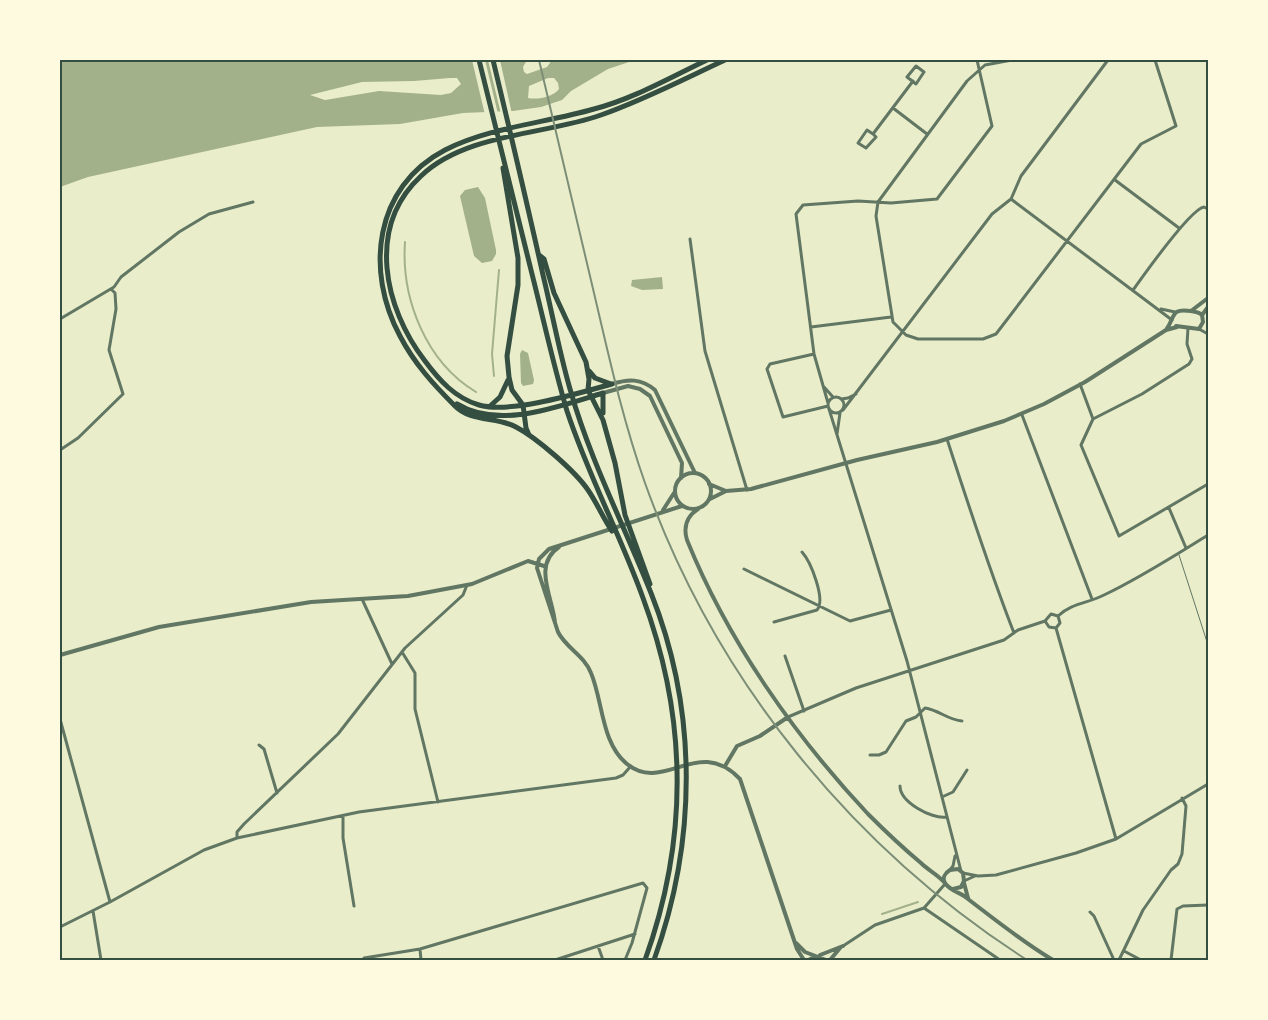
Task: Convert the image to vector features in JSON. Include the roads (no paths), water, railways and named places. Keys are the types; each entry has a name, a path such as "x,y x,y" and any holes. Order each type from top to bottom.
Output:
{"highway":[{"path":"479,60 561,389 575,434 607,520"},
{"path":"493,60 569,388 618,518 648,575 678,683 687,758 685,825 679,871 666,924 654,960"},
{"path":"645,960 669,877 677,823 678,762 672,704 661,653 643,598 618,539 588,490 578,478 530,437 511,424 484,420 463,412 448,399 420,368 400,338 390,316 380,281 379,257 383,227 394,200 407,179 425,163 456,146 499,132 597,109 707,60"},
{"path":"612,384 523,405 501,408 488,407 466,400 442,382 412,344 398,317 389,288 386,253 390,228 402,199 422,175 457,153 489,142 600,116 725,60"},
{"path":"501,151 518,258 518,285 507,356 509,377 512,390 523,405 526,428 530,437"},
{"path":"538,253 544,259 550,285 580,347 588,369 595,378 612,384"},
{"path":"588,369 588,390 604,420"},
{"path":"488,407 500,397 509,377"},
{"path":"448,399 466,410 486,416 508,416 603,393 604,420 615,463 628,534"}],"street":[{"path":"973,903 965,894 962,872 955,853 909,670 828,406 814,354 796,214 803,205 937,198 991,129 992,123 978,60"},
{"path":"1012,60 993,63 980,68 927,134 878,202 876,216 891,317 895,326 903,333 918,339 982,339 996,334 1115,180 1140,144 1173,129 1177,124 1164,96 1154,60"},
{"path":"828,406 834,414 842,411 856,394 992,214 1011,199 1022,176 1108,60"},
{"path":"916,66 924,72 916,84 913,81 908,77 916,66"},
{"path":"873,134 913,81"},
{"path":"893,108 927,134"},
{"path":"867,130 873,134 876,137 866,148 858,142 867,130"},
{"path":"1115,180 1179,228"},
{"path":"1011,199 1158,308 1177,327"},
{"path":"60,318 110,288 179,232 209,214 253,202"},
{"path":"1133,290 1179,228 1196,210 1206,208"},
{"path":"690,239 709,363 746,490"},
{"path":"60,450 78,438 123,394 109,350 116,309 115,293 110,288"},
{"path":"1191,311 1208,298"},
{"path":"1202,315 1208,307"},
{"path":"1158,308 1175,312 1181,310 1191,311 1202,315 1206,323 1200,329"},
{"path":"1166,330 1175,312"},
{"path":"811,327 891,317"},
{"path":"688,519 709,499 726,491 746,490 946,438 1022,414 1080,384 1166,330 1177,327 1200,329 1208,334"},
{"path":"1188,328 1187,344 1192,359 1189,364 1142,394 1093,419 1082,439 1082,446 1117,535 1123,535 1208,484"},
{"path":"814,354 768,364 767,369 783,417 828,406 834,397"},
{"path":"612,384 634,380 647,384 657,392 695,473"},
{"path":"1080,384 1093,419"},
{"path":"822,385 834,397 841,399 856,394"},
{"path":"603,393 628,386 640,388 650,396 682,463 681,478 662,511"},
{"path":"837,434 844,403 841,399"},
{"path":"1022,414 1092,599"},
{"path":"946,438 986,562 1014,634"},
{"path":"681,478 695,473 703,476 710,484 726,491"},
{"path":"709,499 710,484"},
{"path":"675,491 677,500 683,506 688,519 686,537 706,583 742,646 788,717 849,793 895,840 945,883 1007,930 1052,960"},
{"path":"698,509 683,506 662,511 549,549 538,562 538,574 555,626 563,640 580,655 589,668 611,743 617,754 631,766 657,772 698,761 714,762 725,766 740,779 744,786 794,939 804,960"},
{"path":"1169,508 1186,548"},
{"path":"1058,616 1068,608 1101,597 1139,577 1208,534"},
{"path":"555,626 544,566 549,555 563,545"},
{"path":"774,622 817,610 820,606 821,599 808,560 802,552"},
{"path":"60,655 159,627 311,602 408,596 467,585 523,563 538,562 544,566"},
{"path":"744,569 850,621 891,610"},
{"path":"236,838 241,828 350,722 402,652 466,592 467,585"},
{"path":"458,587 460,597"},
{"path":"362,598 392,664"},
{"path":"725,766 734,749 760,736 788,717 856,688 1004,640 1035,623 1045,621 1051,614 1058,616"},
{"path":"1056,628 1060,623 1058,616"},
{"path":"1045,621 1049,628 1056,628"},
{"path":"1056,628 1116,839"},
{"path":"402,652 410,662 414,673 418,721 438,802"},
{"path":"785,656 804,710"},
{"path":"870,755 880,755 886,752 906,721 920,714 923,709 928,708 951,720 962,721"},
{"path":"60,719 110,902"},
{"path":"259,745 264,749 277,793"},
{"path":"60,927 110,902 204,850 236,838 343,816 616,778 623,775 631,766"},
{"path":"942,797 953,792 967,770"},
{"path":"929,869 956,869 978,876 991,876 1076,853 1116,839 1208,784"},
{"path":"900,786 901,795 905,799 935,816 946,817"},
{"path":"1119,960 1143,910 1171,870 1178,864 1182,854 1186,806 1182,798"},
{"path":"343,816 343,838 354,906"},
{"path":"241,828 243,837"},
{"path":"830,960 843,946 860,933 884,921 924,908 945,883 944,876 954,863 955,853"},
{"path":"953,889 959,888 964,882 978,876"},
{"path":"364,958 420,949 640,882 645,884 647,888 635,934 625,960"},
{"path":"1171,960 1177,909 1183,906 1208,905"},
{"path":"924,908 1000,960"},
{"path":"93,911 101,960"},
{"path":"1090,912 1094,916 1114,960"},
{"path":"555,960 635,934"},
{"path":"794,939 805,952 826,960"},
{"path":"598,946 603,960"},
{"path":"809,960 843,946"},
{"path":"420,949 421,960"},
{"path":"1124,951 1141,960"}],"lane":[{"path":"1178,553 1208,645"}],"waterway":[{"path":"405,242 407,285 420,327 443,364 458,379 476,392"},
{"path":"494,376 492,354 499,270"},
{"path":"882,914 918,902"}],"railway":[{"path":"539,60 623,413 645,483 674,555 710,624 750,691 797,753 848,812 903,866 963,915 1027,960"}]}
